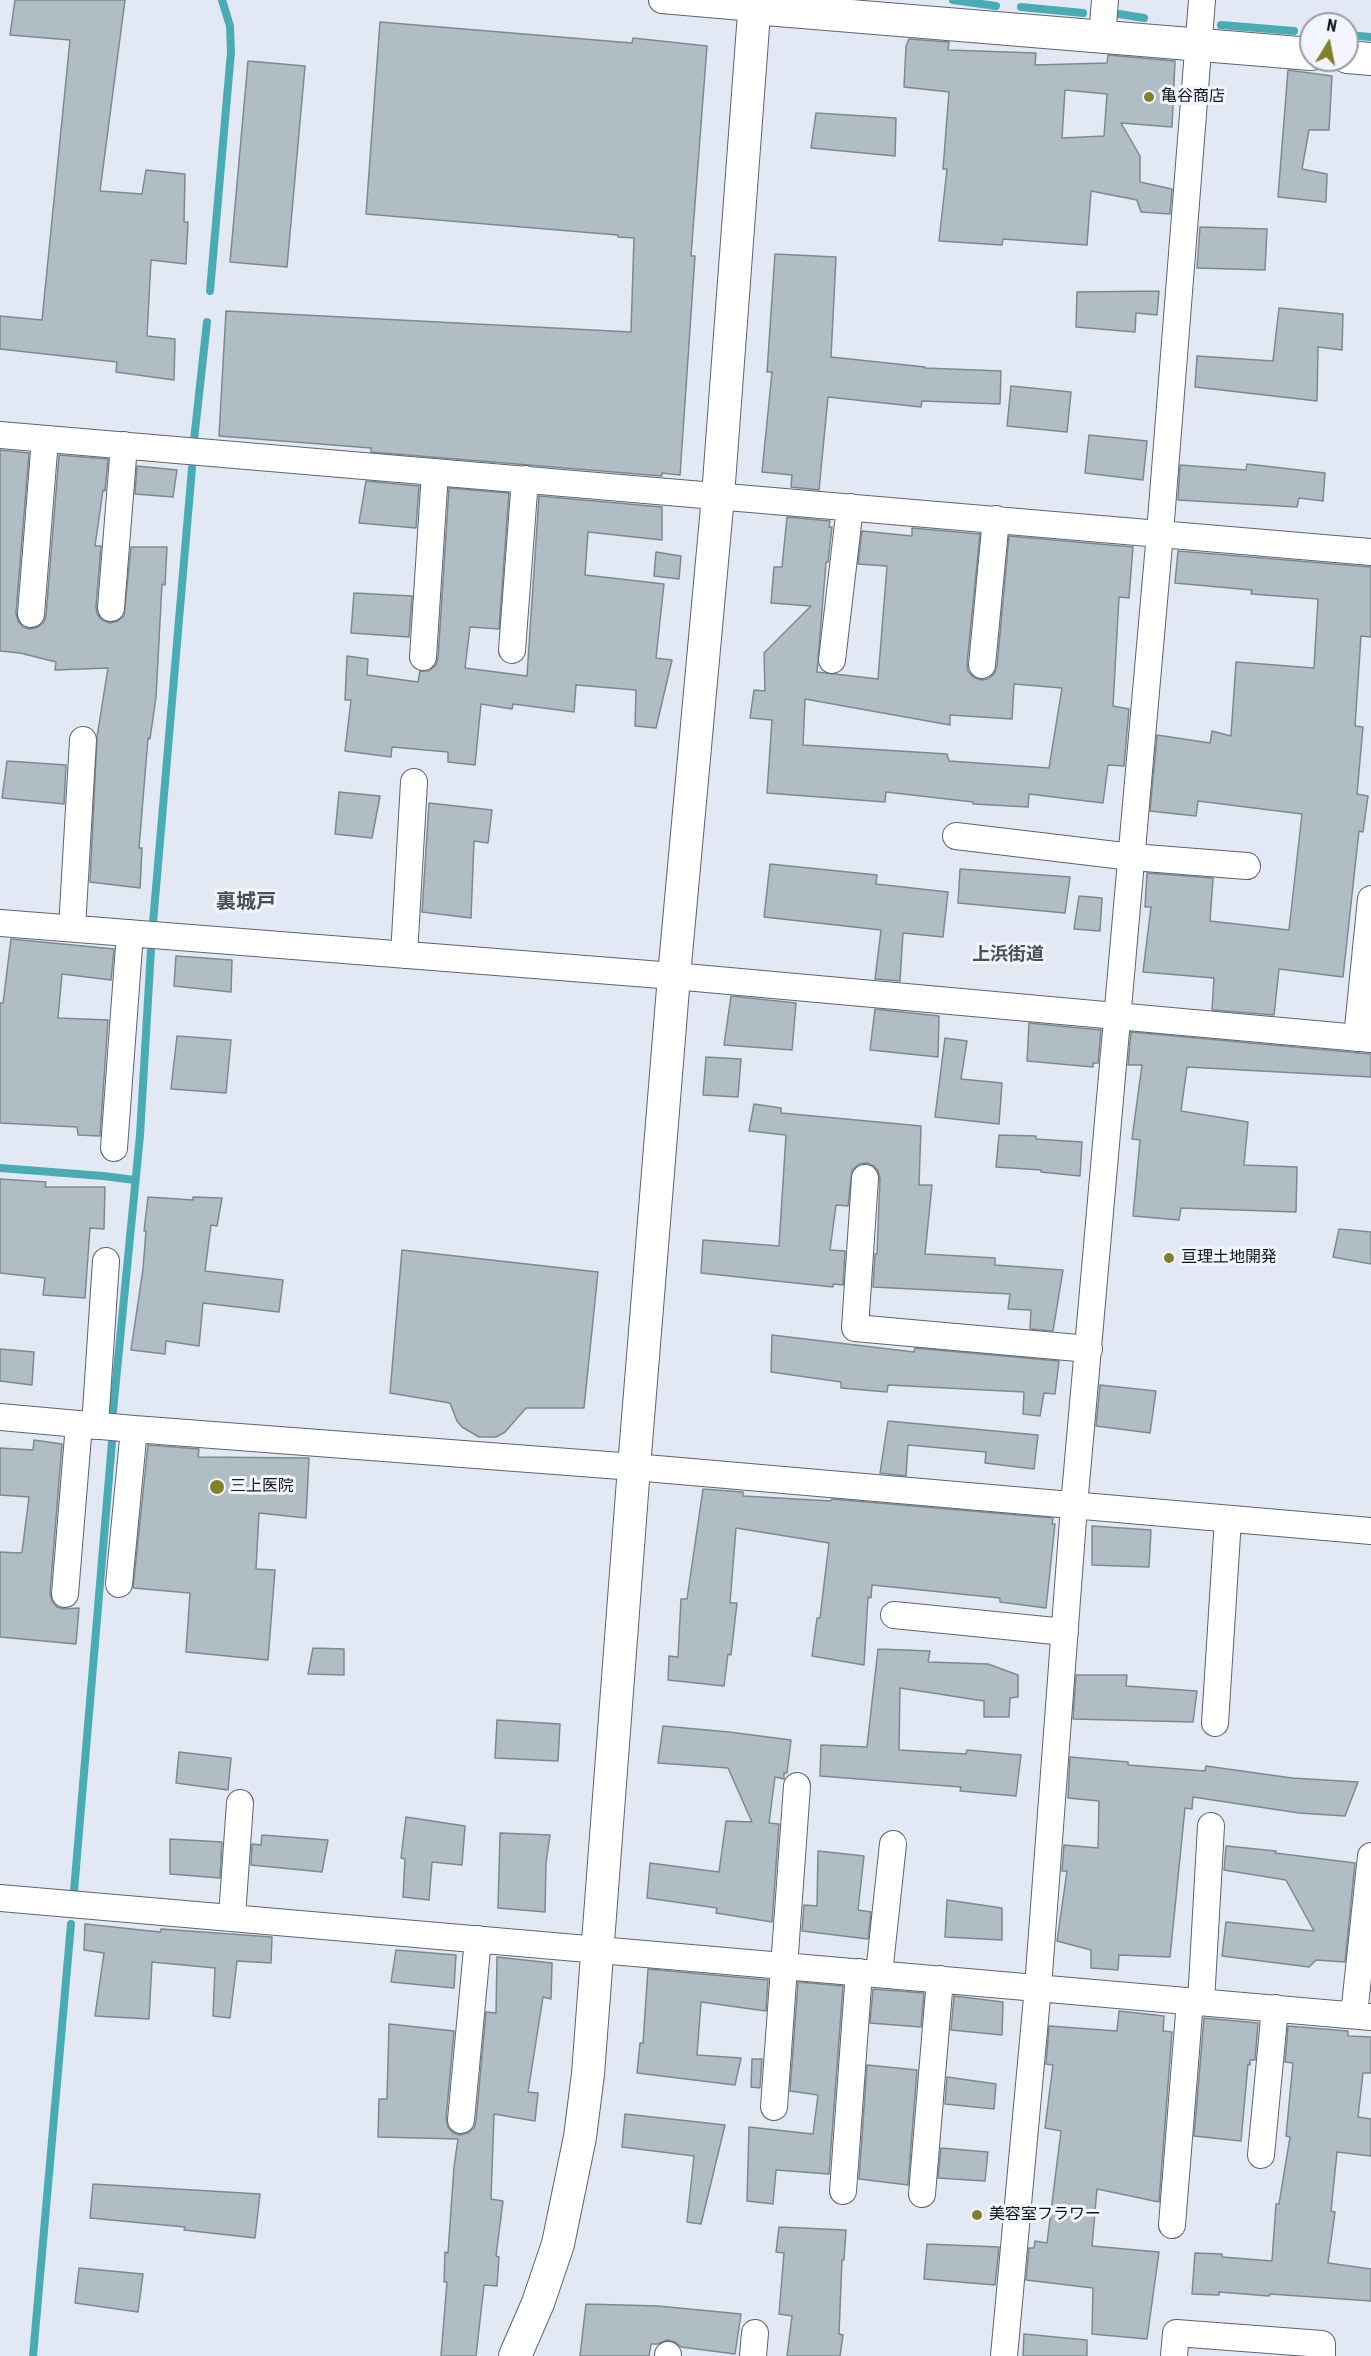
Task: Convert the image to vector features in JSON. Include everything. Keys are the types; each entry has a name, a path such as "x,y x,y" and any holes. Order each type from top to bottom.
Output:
{"street":[{"path":"662,0 883,10 1102,38 1299,53"},
{"path":"1102,38 1105,0"},
{"path":"1004,2356 1038,1987 1074,1506 1119,1018 1202,0"},
{"path":"515,2356 538,2303 558,2244 588,2074 634,1467 674,976 718,496 755,4"},
{"path":"0,435 1371,552"},
{"path":"31,614 45,439"},
{"path":"111,608 124,445"},
{"path":"423,657 435,472"},
{"path":"512,650 525,480"},
{"path":"832,660 850,507"},
{"path":"982,665 996,519"},
{"path":"72,928 82,740"},
{"path":"404,955 414,782"},
{"path":"956,836 1132,857 1247,866"},
{"path":"0,923 674,976 1364,1039 1371,899"},
{"path":"114,1148 130,933"},
{"path":"865,1178 855,1329 1089,1349"},
{"path":"65,1594 106,1261"},
{"path":"0,1417 634,1467 1371,1531"},
{"path":"119,1584 134,1429"},
{"path":"1215,1723 1228,1519"},
{"path":"894,1615 1065,1632"},
{"path":"774,2107 797,1786"},
{"path":"232,1916 240,1803"},
{"path":"1172,2225 1196,2001 1211,1826"},
{"path":"843,2191 869,1973 893,1844"},
{"path":"0,1898 232,1916 597,1951 1363,2016 1371,1856"},
{"path":"461,2120 478,1940"},
{"path":"922,2194 940,1979"},
{"path":"1261,2156 1275,2008"},
{"path":"1174,2356 1176,2333 1322,2344 1322,2356"}],"building":[{"path":"15,0 125,0 100,191 142,194 146,170 185,174 184,222 188,222 186,264 151,260 147,336 175,339 174,380 116,372 117,362 0,349 0,316 42,320 70,40 10,35"},
{"path":"380,22 632,43 633,38 707,46 691,256 695,256 680,475 662,473 662,476 371,452 371,448 219,436 226,311 631,332 634,238 366,214"},
{"path":"909,39 949,42 948,50 1036,53 1035,65 1107,63 1108,55 1175,61 1172,127 1121,123 1140,156 1140,182 1172,189 1170,214 1141,212 1137,200 1091,191 1087,245 1003,239 1002,245 939,241 947,169 943,169 949,92 904,87 906,46","holes":["1065,90 1107,94 1104,136 1062,138"]},
{"path":"248,61 305,66 287,267 230,262"},
{"path":"1288,70 1332,76 1329,130 1309,130 1302,169 1327,174 1326,202 1278,197"},
{"path":"816,113 896,118 895,156 811,148"},
{"path":"1200,227 1267,229 1265,270 1197,268"},
{"path":"775,254 836,257 831,357 925,368 1001,371 1000,404 922,401 921,407 828,397 819,490 791,487 792,475 762,472 772,372 767,372"},
{"path":"1159,291 1157,315 1136,313 1135,332 1076,327 1077,292"},
{"path":"1279,308 1343,314 1342,350 1318,347 1317,401 1195,387 1197,356 1273,361"},
{"path":"1011,386 1071,392 1067,432 1007,426"},
{"path":"1089,435 1147,441 1143,480 1085,473"},
{"path":"0,450 29,453 16,613 23,627 30,629 38,627 44,622 46,615 59,455 108,459 95,546 101,546 96,607 97,614 102,620 110,623 124,616 131,547 167,547 165,585 162,584 156,697 150,739 148,738 139,848 142,848 140,888 90,882 97,737 108,668 55,670 56,662 20,653 0,651"},
{"path":"1247,464 1325,473 1323,501 1299,498 1297,507 1178,500 1180,465 1246,470"},
{"path":"137,466 177,470 173,497 135,494"},
{"path":"366,481 419,486 416,528 359,523"},
{"path":"449,488 509,493 499,629 470,627 465,668 527,676 539,496 662,507 662,540 588,532 585,575 664,584 656,658 672,660 656,728 635,726 636,690 576,685 574,712 513,704 512,709 481,704 475,765 448,762 448,752 392,747 391,757 345,751 351,700 345,700 347,656 368,659 367,675 418,682 420,671 429,671 436,665"},
{"path":"787,517 830,521 829,527 832,527 828,562 826,562 817,672 878,679 887,566 858,564 862,531 912,536 912,528 980,534 967,664 968,671 973,677 981,680 988,679 994,674 997,666 1009,536 1133,547 1129,598 1119,597 1113,706 1129,709 1124,766 1108,765 1103,803 1029,794 1028,807 973,804 973,802 886,792 885,802 767,793 772,720 750,718 754,690 765,691 764,653 811,606 771,603 774,567 782,567","holes":["1014,684 1062,688 1049,768 949,761 947,754 803,745 805,699 950,725 950,715 1012,719"]},
{"path":"1178,551 1371,567 1371,637 1361,636 1355,726 1363,727 1357,794 1368,796 1363,832 1359,831 1343,977 1279,969 1274,1015 1212,1010 1214,978 1143,972 1151,907 1145,907 1147,873 1213,878 1210,921 1289,930 1302,814 1198,801 1196,816 1150,811 1157,735 1210,743 1212,731 1231,736 1236,662 1314,668 1318,599 1251,594 1252,590 1175,583"},
{"path":"656,552 681,556 679,579 654,576"},
{"path":"354,593 412,596 409,637 351,633"},
{"path":"7,761 66,765 64,804 2,798"},
{"path":"339,792 380,796 372,838 335,834"},
{"path":"429,803 492,810 488,843 474,841 471,918 422,912"},
{"path":"770,864 877,875 876,884 948,892 943,937 903,933 900,981 875,979 881,930 764,917"},
{"path":"960,869 1070,877 1065,913 958,903"},
{"path":"1079,896 1102,898 1100,931 1074,929"},
{"path":"11,939 114,949 111,980 62,974 58,1018 108,1020 100,1136 78,1135 77,1127 0,1123 0,1003 3,1003"},
{"path":"176,956 232,960 231,992 174,986"},
{"path":"731,996 796,1003 792,1050 724,1045"},
{"path":"875,1009 939,1016 938,1057 870,1050"},
{"path":"1029,1023 1101,1030 1098,1063 1093,1063 1093,1067 1027,1061"},
{"path":"1131,1032 1371,1054 1371,1077 1187,1067 1181,1111 1248,1122 1244,1165 1297,1167 1296,1212 1181,1208 1179,1220 1133,1216 1140,1140 1132,1139 1142,1065 1128,1065"},
{"path":"177,1036 231,1040 226,1093 171,1089"},
{"path":"945,1038 967,1041 961,1079 1002,1083 999,1124 935,1117"},
{"path":"706,1057 741,1059 738,1097 703,1095"},
{"path":"754,1104 781,1108 781,1113 921,1126 919,1185 932,1185 925,1254 995,1258 995,1265 1063,1270 1053,1331 1030,1329 1031,1310 1008,1309 1010,1294 873,1287 875,1254 877,1254 880,1179 874,1166 867,1163 859,1164 852,1170 848,1206 836,1205 830,1250 845,1251 843,1285 833,1284 833,1287 701,1273 703,1240 779,1246 786,1135 749,1131"},
{"path":"999,1135 1036,1136 1036,1139 1082,1142 1080,1176 1041,1172 1041,1170 996,1167"},
{"path":"0,1179 46,1182 45,1187 105,1187 104,1229 90,1228 85,1298 43,1295 45,1278 0,1273"},
{"path":"148,1197 193,1200 193,1197 222,1198 217,1226 211,1225 205,1271 283,1280 279,1312 203,1303 199,1346 166,1341 165,1354 131,1350 143,1269"},
{"path":"1339,1229 1371,1232 1371,1264 1333,1257"},
{"path":"402,1250 598,1272 584,1408 526,1408 505,1432 496,1437 479,1437 462,1427 450,1403 390,1393"},
{"path":"772,1335 914,1352 915,1348 1059,1361 1055,1394 1044,1393 1040,1416 1023,1414 1024,1392 888,1385 887,1392 841,1388 841,1382 771,1372"},
{"path":"0,1349 34,1352 32,1385 0,1381"},
{"path":"1100,1385 1156,1391 1150,1433 1096,1426"},
{"path":"888,1421 1038,1435 1034,1469 985,1463 986,1452 908,1445 906,1476 880,1473"},
{"path":"34,1440 62,1444 50,1593 57,1607 79,1608 76,1644 0,1637 0,1552 22,1552 29,1497 0,1495 0,1448 33,1450"},
{"path":"148,1445 199,1449 198,1457 309,1458 306,1518 259,1513 256,1569 275,1570 268,1660 186,1652 190,1593 133,1588"},
{"path":"703,1489 743,1492 743,1496 831,1501 832,1499 1053,1518 1052,1524 1055,1524 1046,1608 1000,1602 1000,1598 872,1585 871,1598 868,1597 864,1665 812,1656 817,1618 820,1618 829,1543 736,1528 730,1603 737,1603 731,1655 728,1654 724,1686 668,1680 669,1656 678,1657 681,1599 687,1599"},
{"path":"1092,1526 1151,1530 1149,1567 1092,1565"},
{"path":"313,1648 344,1649 344,1675 308,1674"},
{"path":"878,1649 930,1651 928,1662 988,1664 1018,1675 1018,1697 1010,1698 1009,1717 984,1717 984,1701 900,1688 899,1750 966,1754 967,1750 1021,1755 1016,1796 960,1791 961,1787 820,1776 821,1745 867,1747"},
{"path":"1076,1675 1127,1675 1126,1686 1197,1691 1193,1722 1073,1719"},
{"path":"497,1720 560,1724 558,1761 495,1758"},
{"path":"663,1726 791,1740 787,1773 784,1773 784,1779 775,1777 769,1823 779,1824 772,1922 716,1913 717,1908 647,1898 650,1863 719,1872 726,1821 752,1822 728,1768 658,1763"},
{"path":"179,1752 231,1758 228,1790 176,1783"},
{"path":"1070,1757 1128,1762 1128,1765 1205,1771 1206,1766 1292,1778 1358,1782 1345,1816 1299,1813 1193,1797 1192,1809 1185,1808 1170,1957 1119,1955 1118,1970 1091,1968 1091,1950 1057,1941 1067,1871 1062,1871 1064,1845 1098,1848 1099,1801 1068,1798"},
{"path":"406,1817 465,1826 462,1865 432,1862 429,1900 403,1897 405,1859 401,1858"},
{"path":"500,1833 550,1835 546,1863 545,1912 498,1908"},
{"path":"262,1835 328,1840 322,1872 251,1865 252,1844 261,1845"},
{"path":"170,1839 222,1842 220,1878 170,1874"},
{"path":"1226,1846 1355,1863 1345,1962 1316,1960 1309,1967 1222,1956 1226,1922 1314,1931 1286,1880 1224,1870"},
{"path":"818,1851 864,1856 858,1910 871,1912 868,1939 802,1931 804,1905 817,1906"},
{"path":"947,1900 1002,1908 1002,1940 945,1937"},
{"path":"85,1924 160,1932 161,1929 272,1937 271,1963 237,1961 230,2018 213,2016 215,1968 152,1962 149,2019 95,2016 104,1953 84,1950"},
{"path":"396,1950 456,1955 454,1988 391,1982"},
{"path":"497,1957 552,1963 551,1999 543,1997 528,2092 538,2093 535,2121 494,2114 491,2199 503,2201 496,2256 499,2257 497,2286 484,2285 476,2356 441,2356 447,2282 444,2282 445,2252 448,2253 458,2139 378,2137 379,2099 387,2099 389,2024 454,2031 446,2119 453,2133 460,2135 468,2133 474,2128 476,2121 486,2012 496,2013"},
{"path":"648,1969 768,1980 766,2011 701,2002 697,2055 741,2058 735,2085 637,2073 640,2043 643,2043"},
{"path":"798,1982 843,1986 829,2174 776,2170 773,2204 747,2201 749,2127 813,2134 818,2095 790,2091"},
{"path":"873,1989 924,1993 921,2027 870,2023"},
{"path":"954,1996 1003,2002 1002,2035 951,2030"},
{"path":"1119,2011 1164,2016 1163,2031 1172,2032 1159,2202 1097,2189 1092,2246 1159,2252 1147,2339 1092,2334 1093,2288 1026,2280 1029,2248 1034,2248 1035,2241 1047,2243 1061,2131 1045,2128 1053,2065 1046,2064 1049,2026 1117,2031"},
{"path":"1204,2018 1258,2023 1255,2060 1250,2060 1250,2065 1248,2064 1241,2141 1194,2136"},
{"path":"1288,2026 1348,2031 1348,2036 1371,2037 1371,2073 1363,2073 1358,2117 1371,2119 1371,2156 1337,2152 1331,2211 1335,2212 1328,2263 1371,2269 1371,2301 1219,2292 1219,2295 1192,2294 1195,2253 1272,2261 1276,2204 1279,2204 1290,2137 1286,2136 1293,2063 1285,2062"},
{"path":"752,2059 762,2059 760,2088 751,2087"},
{"path":"867,2065 917,2070 908,2185 859,2179"},
{"path":"947,2077 996,2084 994,2109 945,2104"},
{"path":"625,2114 725,2125 701,2224 687,2222 694,2156 622,2147"},
{"path":"941,2148 988,2152 985,2181 938,2178"},
{"path":"93,2184 260,2194 255,2238 184,2230 185,2227 90,2218"},
{"path":"779,2227 846,2230 844,2260 842,2260 839,2334 843,2335 840,2356 787,2356 792,2316 779,2314 784,2253 776,2252"},
{"path":"927,2244 999,2247 995,2285 924,2279"},
{"path":"79,2268 143,2274 138,2312 75,2303"},
{"path":"586,2304 658,2306 741,2314 735,2354 681,2347 667,2340 651,2344 649,2356 580,2356"},
{"path":"1024,2334 1087,2340 1087,2356 1023,2356"}],"waterway":[{"path":"210,291 231,52 230,26 222,0"},
{"path":"953,0 996,6"},
{"path":"1021,7 1083,13"},
{"path":"1119,14 1144,18"},
{"path":"1221,25 1294,31"},
{"path":"1359,36 1371,37"},
{"path":"194,440 207,322"},
{"path":"153,923 192,468"},
{"path":"113,1411 140,1135 151,949"},
{"path":"0,1168 135,1180"},
{"path":"74,1891 112,1442"},
{"path":"33,2356 71,1924"}],"place":[{"name":"亀谷商店","path":"1149,97"},
{"name":"亘理土地開発","path":"1169,1258"},
{"name":"三上医院","path":"217,1487"},
{"name":"美容室フラワー","path":"977,2215"}],"district":[{"name":"裏城戸","path":"246,903"},
{"name":"上浜街道","path":"1008,955"}]}
